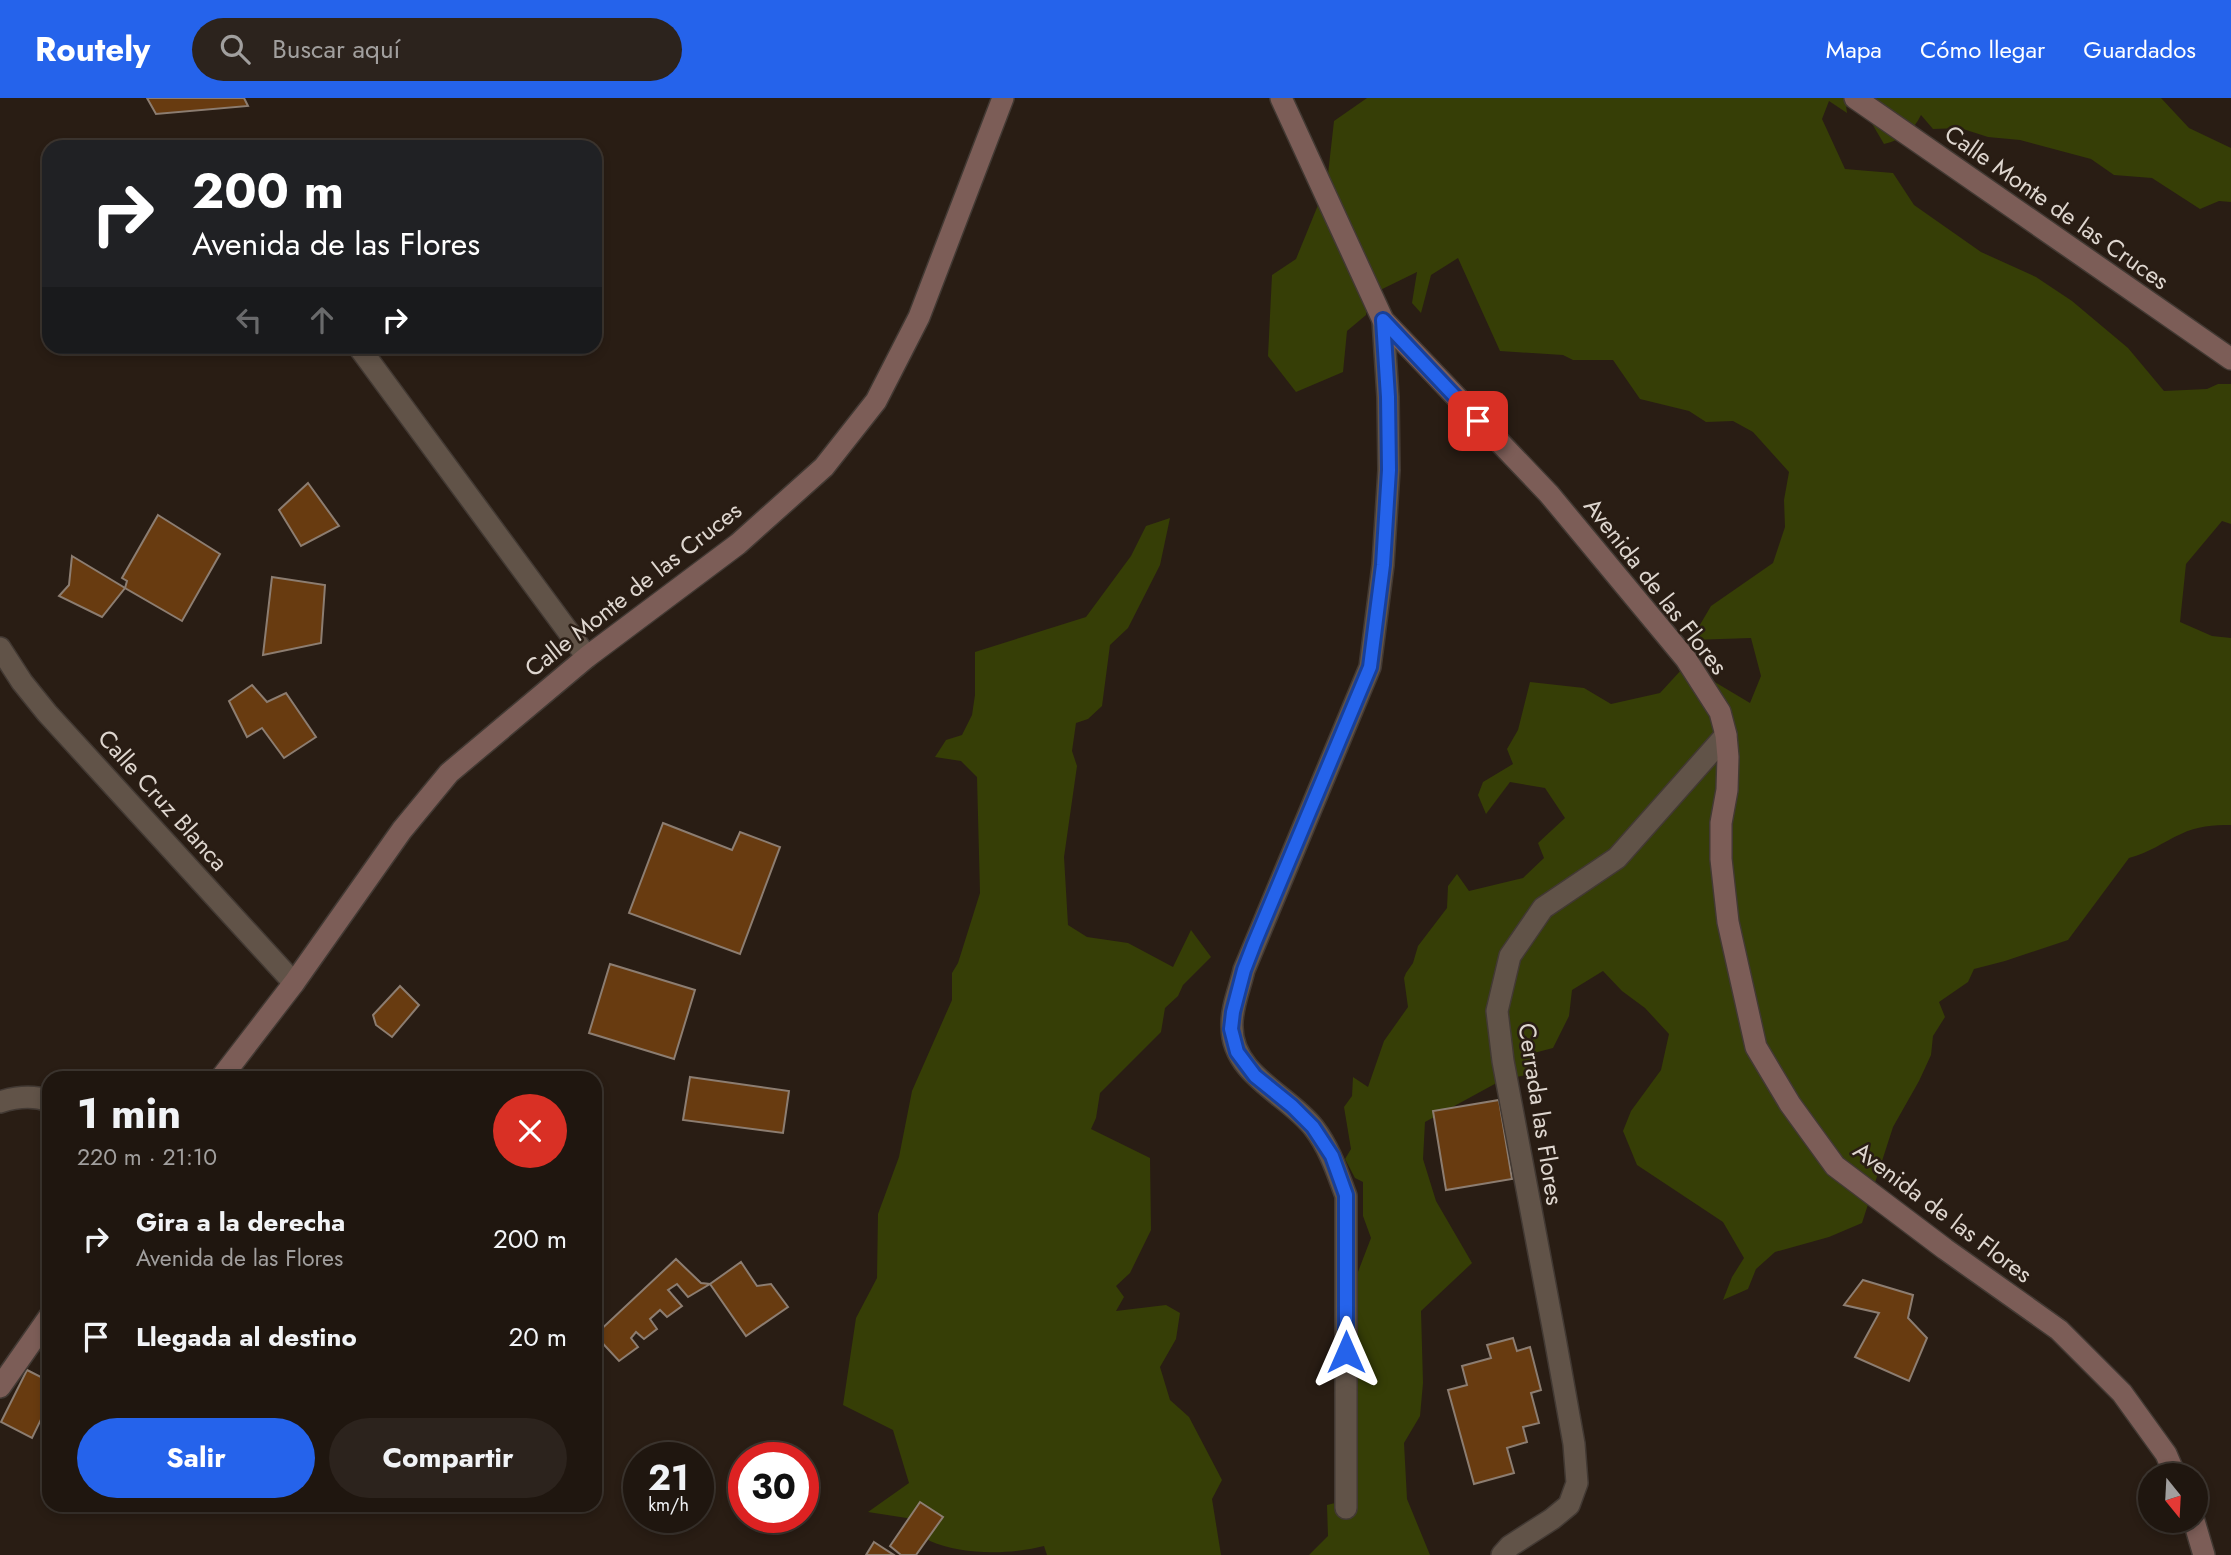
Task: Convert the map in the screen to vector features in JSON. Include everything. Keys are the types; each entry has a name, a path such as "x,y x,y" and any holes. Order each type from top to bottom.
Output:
{"street":[{"name":"Calle Monte de las Cruces","path":"226,1071 294,983 402,830 449,772 587,657 737,544 824,467 876,401 919,317 1003,98"},
{"name":"Avenida de las Flores","path":"1281,98 1383,320 1549,494 1636,597 1693,670 1720,712 1726,735 1727,790 1721,823 1721,859 1728,922 1756,1047 1776,1081 1835,1166 1944,1250 2059,1329 2122,1393 2170,1463"},
{"name":"Calle Monte de las Cruces","path":"1854,98 2231,359"},
{"path":"1346,1508 1346,1195 1332,1156 1313,1127 1255,1076 1237,1052 1231,1029 1244,970 1370,667 1383,565 1389,470 1383,320"},
{"path":"364,354 587,657"},
{"name":"Calle Cruz Blanca","path":"0,648 47,713 294,983"},
{"name":"Cerrada las Flores","path":"1502,1555 1510,1546 1569,1505 1577,1483 1574,1444 1503,1061 1497,1011 1510,956 1543,908 1617,858 1726,735"},
{"path":"0,1102 13,1098 42,1098"},
{"path":"0,1387 42,1327"},
{"path":"2198,1533 2204,1555"}],"green space":[{"path":"1367,98 1845,98 1847,113 1829,101 1822,119 1845,169 1893,173 1914,205 1981,252 2036,277 2072,301 2128,348 2164,391 2207,389 2218,384 2231,384 2231,524 2222,521 2186,564 2180,622 2212,636 2231,638 2231,825 2193,829 2129,858 2068,940 1974,969 1968,982 1939,1002 1945,1017 1933,1036 1931,1055 1919,1081 1893,1127 1862,1223 1829,1237 1775,1252 1756,1269 1748,1289 1723,1300 1732,1277 1744,1258 1723,1222 1637,1165 1623,1131 1631,1111 1661,1070 1669,1034 1645,1008 1622,991 1603,971 1572,990 1569,1016 1553,1048 1530,1054 1536,1073 1502,1080 1425,1122 1423,1159 1436,1201 1472,1263 1421,1311 1423,1383 1420,1416 1404,1443 1407,1499 1430,1555 1309,1555 1328,1536 1327,1505 1335,1503 1338,1485 1343,1311 1371,1238 1363,1216 1363,1182 1355,1178 1345,1159 1351,1149 1344,1107 1352,1096 1353,1077 1368,1087 1384,1041 1408,1007 1404,978 1406,973 1413,963 1418,946 1447,908 1448,886 1457,874 1469,891 1523,878 1544,858 1538,843 1565,818 1545,788 1510,782 1486,814 1478,795 1483,782 1513,764 1507,749 1518,730 1530,682 1584,688 1611,704 1660,693 1683,668 1708,678 1750,703 1761,676 1751,638 1691,640 1711,606 1773,563 1785,527 1784,500 1789,472 1753,432 1733,421 1706,422 1689,411 1640,399 1613,360 1573,360 1563,355 1500,351 1458,258 1431,275 1421,313 1412,303 1417,272 1368,296 1366,315 1347,331 1343,372 1296,392 1268,356 1272,275 1296,259 1327,183 1334,121"},
{"path":"1857,98 2161,98 2189,128 2231,148 2231,202 2219,201 2200,209 2152,178 2114,175 2091,159 2020,140 1988,137 1960,128 1933,129 1921,115 1906,134 1884,144"},
{"path":"1170,518 1160,565 1128,628 1110,645 1102,706 1088,719 1076,723 1072,751 1077,766 1064,857 1068,925 1087,937 1128,943 1173,967 1191,930 1211,957 1165,1008 1161,1032 1100,1093 1096,1118 1091,1129 1150,1158 1151,1230 1130,1273 1116,1286 1124,1297 1116,1311 1166,1305 1180,1313 1176,1339 1160,1367 1170,1400 1189,1417 1222,1480 1212,1499 1221,1555 1047,1555 1044,1546 1001,1552 956,1549 930,1541 913,1519 868,1512 909,1483 893,1430 843,1405 856,1318 877,1278 878,1214 899,1157 912,1091 952,1000 952,973 958,963 980,893 977,777 961,761 935,757 946,740 962,735 972,715 975,652 1086,617 1131,556 1146,526"}],"building":[{"path":"147,98 244,98 248,106 156,114"},
{"path":"308,483 339,526 301,546 279,510"},
{"path":"158,515 220,554 182,621 125,588 127,581 122,578"},
{"path":"72,556 125,588 102,617 59,596 69,585"},
{"path":"272,577 325,585 321,643 263,655"},
{"path":"252,685 267,702 286,693 316,737 284,758 262,728 247,737 229,701"},
{"path":"663,823 732,850 740,832 780,847 740,954 629,913"},
{"path":"610,964 695,990 674,1059 589,1033"},
{"path":"400,986 419,1005 392,1037 376,1025 373,1015"},
{"path":"690,1077 789,1091 783,1133 683,1120"},
{"path":"1499,1100 1512,1179 1446,1190 1433,1111"},
{"path":"676,1259 701,1283 710,1284 688,1297 677,1284 668,1290 682,1306 667,1317 660,1310 650,1319 657,1329 644,1339 636,1332 631,1338 638,1347 619,1361 602,1343 602,1328"},
{"path":"741,1262 757,1286 771,1284 788,1307 746,1336 710,1284"},
{"path":"1863,1280 1913,1295 1908,1318 1927,1338 1909,1381 1855,1357 1879,1313 1844,1305"},
{"path":"1513,1338 1517,1351 1530,1347 1541,1390 1531,1393 1539,1423 1523,1427 1527,1442 1507,1448 1514,1473 1474,1484 1448,1390 1467,1385 1462,1366 1491,1358 1487,1345"},
{"path":"27,1370 42,1378 42,1417 32,1438 1,1422"},
{"path":"920,1502 943,1517 916,1555 901,1555 890,1546"},
{"path":"874,1542 894,1555 866,1555"}],"route":[{"path":"1346,1352 1346,1195 1332,1156 1313,1127 1255,1076 1237,1052 1231,1029 1233,1012 1254,944 1370,667 1383,565 1389,470 1383,320 1478,421"}]}
